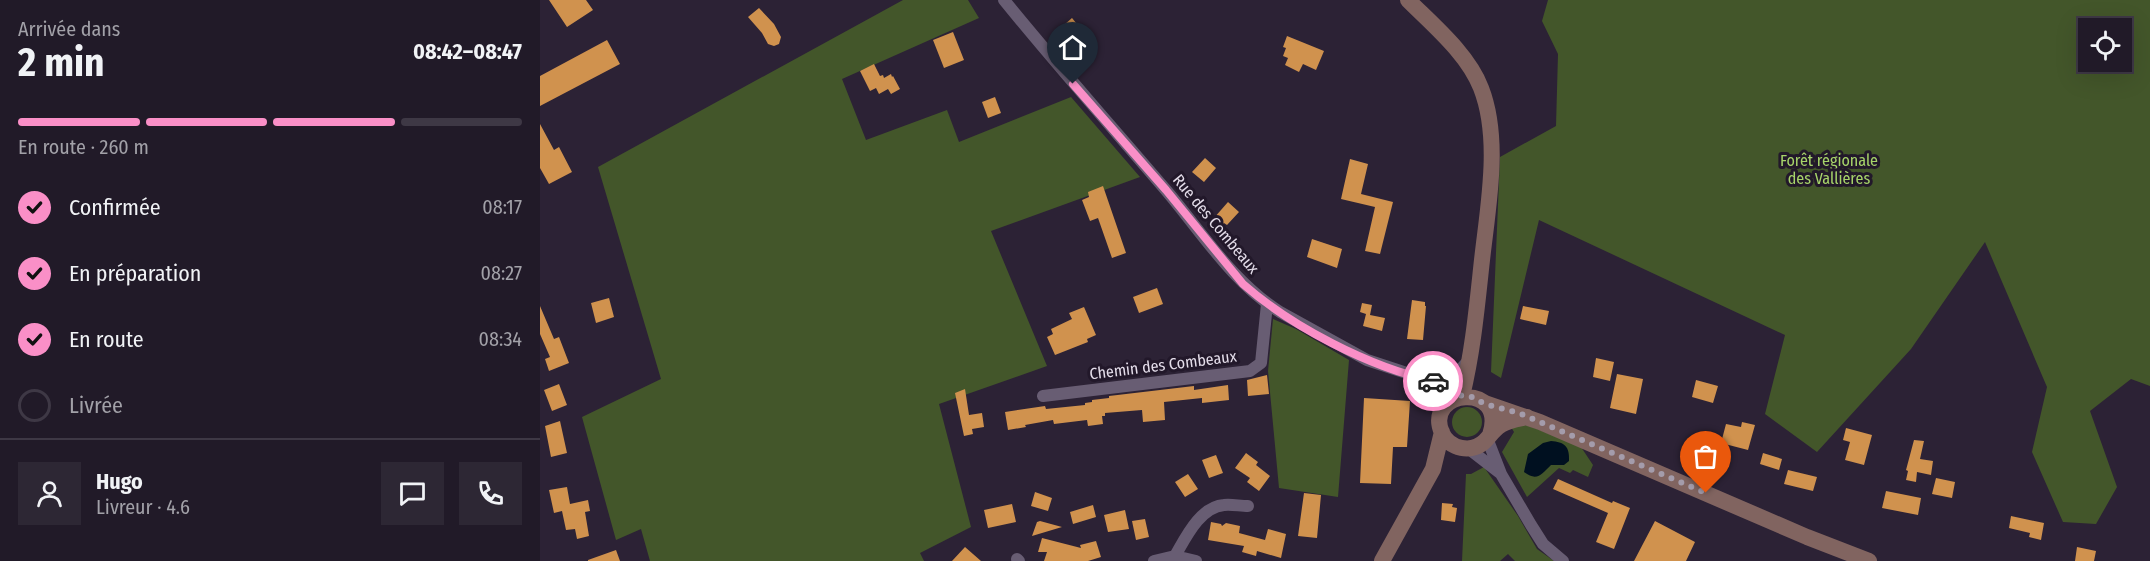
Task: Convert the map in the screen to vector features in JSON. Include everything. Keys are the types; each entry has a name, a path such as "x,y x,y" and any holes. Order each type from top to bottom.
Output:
{"street":[{"name":"Rue des Combeaux","path":"1004,0 1243,284 1267,304 1367,360 1432,381 1471,399"},
{"path":"1408,0 1457,49 1480,85 1490,113 1490,189 1471,356 1471,399 1493,418 1489,436 1501,474 1543,544 1563,561"},
{"name":"Chemin des Combeaux","path":"1043,396 1250,371 1261,363 1267,304"},
{"path":"1471,356 1456,374 1432,381 1439,402 1441,424 1453,445 1465,448 1501,474"},
{"path":"1382,561 1433,469 1447,404 1471,399 1528,417 1807,537 1869,561"},
{"path":"1433,469 1454,451 1478,446 1505,423 1528,417"},
{"path":"1175,556 1187,535 1207,510 1222,505 1248,506"},
{"path":"1154,561 1175,556 1196,561"}],"green space":[{"path":"903,0 968,0 979,18 842,79 866,140 947,110 959,142 1071,97 1140,177 991,231 1047,366 939,404 971,527 920,553 924,561 650,561 641,529 616,540 582,417 661,379 598,167"},
{"name":"Forêt régionale des Vallières","path":"1548,0 2150,0 2150,386 2131,379 2090,411 2117,487 2096,524 2063,522 2032,452 2047,387 1985,242 1911,349 1817,452 1765,414 1785,335 1539,220 1501,378 1491,372 1500,157 1556,126 1558,54 1542,21"},
{"path":"1273,319 1296,329 1349,360 1338,497 1279,488 1268,371"},
{"path":"1467,407 1478,411 1482,422 1478,433 1467,437 1456,433 1452,422 1456,411"},
{"path":"1520,424 1581,447 1593,465 1588,477 1573,470 1570,473 1559,468 1527,497 1502,452 1514,432 1511,427"},
{"path":"1484,467 1518,516 1537,549 1554,561 1515,561 1508,554 1500,561 1462,561 1466,474 1471,474"}],"water":[{"path":"1559,442 1567,448 1569,461 1564,465 1551,465 1536,477 1524,472 1528,454 1543,443"}],"building":[{"path":"549,0 586,0 593,10 567,27"},
{"path":"759,8 774,24 781,37 779,44 774,46 768,44 748,17"},
{"path":"1072,18 1087,36 1077,45 1064,25"},
{"path":"953,32 964,60 944,68 933,40"},
{"path":"1287,36 1324,51 1316,70 1303,64 1299,72 1285,65 1288,58 1283,56 1286,48 1283,47"},
{"path":"607,40 620,64 540,106 540,76"},
{"path":"874,64 880,76 883,75 884,78 891,74 900,89 891,94 888,89 879,94 876,88 870,91 860,71"},
{"path":"995,97 1001,113 988,118 982,102"},
{"path":"540,124 554,150 559,147 572,172 549,184 540,168"},
{"path":"1205,158 1216,168 1204,182 1192,172"},
{"path":"1350,159 1368,164 1361,194 1393,202 1380,254 1365,251 1375,207 1341,199"},
{"path":"1103,186 1126,253 1112,258 1098,218 1090,221 1082,200 1089,197 1088,192"},
{"path":"1228,202 1239,212 1227,225 1224,223 1222,225 1214,218"},
{"path":"1312,239 1342,249 1337,268 1307,257"},
{"path":"1157,288 1163,304 1139,313 1133,297"},
{"path":"609,298 614,317 596,323 591,303"},
{"path":"1412,300 1425,302 1423,340 1407,339"},
{"path":"1362,303 1372,305 1370,315 1385,318 1382,331 1363,326 1366,314 1360,312"},
{"path":"540,306 554,339 559,337 569,363 549,371 545,359 550,357 540,334"},
{"path":"1523,306 1549,311 1546,325 1520,319"},
{"path":"1084,307 1096,335 1087,339 1088,342 1055,355 1047,337 1053,334 1051,329 1072,319 1069,313"},
{"path":"1596,358 1614,362 1610,381 1593,377"},
{"path":"1617,374 1643,379 1636,414 1610,408"},
{"path":"1267,375 1269,394 1248,396 1247,380"},
{"path":"1696,380 1718,386 1713,403 1692,397"},
{"path":"559,384 567,405 552,411 544,390"},
{"path":"1228,385 1229,400 1202,403 1202,398 1164,402 1165,420 1143,422 1142,410 1105,413 1105,416 1102,416 1103,424 1088,426 1087,420 1054,424 1053,420 1008,430 1005,412 1045,406 1046,409 1085,405 1092,400 1109,398 1109,396 1194,386 1194,390"},
{"path":"965,389 969,415 982,413 984,427 972,429 973,434 964,436 955,393"},
{"path":"1364,398 1410,401 1407,447 1393,447 1391,484 1360,483"},
{"path":"560,421 567,453 551,457 545,426"},
{"path":"1742,422 1755,425 1748,450 1721,443 1726,424 1741,427"},
{"path":"1846,428 1872,435 1864,465 1845,460 1850,442 1843,440"},
{"path":"1914,440 1924,441 1920,459 1933,461 1931,475 1917,472 1916,482 1906,480 1908,471 1906,470"},
{"path":"1246,453 1258,462 1256,465 1270,476 1259,491 1247,482 1250,478 1235,468"},
{"path":"1763,453 1782,459 1779,470 1760,464"},
{"path":"1216,455 1223,473 1209,478 1202,460"},
{"path":"1788,470 1817,477 1813,491 1784,484"},
{"path":"1188,474 1198,489 1185,497 1175,482"},
{"path":"1936,478 1955,482 1952,498 1932,494"},
{"path":"1558,479 1612,503 1613,501 1630,508 1614,549 1596,542 1608,513 1553,489"},
{"path":"567,487 570,504 588,500 590,511 585,512 589,536 577,539 575,529 566,530 562,511 554,513 549,490"},
{"path":"1886,491 1921,498 1918,515 1882,508"},
{"path":"1035,492 1052,498 1048,511 1031,506"},
{"path":"1304,493 1321,495 1317,538 1298,536"},
{"path":"1442,503 1453,504 1452,507 1457,508 1455,522 1441,520"},
{"path":"1012,504 1016,522 988,528 984,510"},
{"path":"1093,505 1096,517 1073,524 1070,512"},
{"path":"1125,510 1129,529 1108,532 1104,515"},
{"path":"2011,516 2044,523 2041,540 2029,537 2030,533 2009,528"},
{"path":"1145,519 1149,537 1136,540 1132,521"},
{"path":"1655,521 1695,542 1686,561 1634,561"},
{"path":"1037,522 1062,527 1032,536"},
{"path":"1211,522 1222,526 1226,523 1240,526 1239,533 1265,540 1268,529 1286,534 1281,558 1257,551 1256,556 1242,552 1244,546 1208,540"},
{"path":"1042,538 1081,548 1080,545 1096,541 1101,557 1088,561 1044,561 1047,552 1038,552"},
{"path":"965,547 981,561 952,561"},
{"path":"2077,547 2096,551 2094,561 2075,561"},
{"path":"616,550 620,561 588,561 588,560"}],"way so far":[{"path":"1433,381 1458,397 1470,396 1485,404 1519,413 1706,493"}],"route":[{"path":"1073,84 1166,190 1243,284 1257,296 1280,312 1367,360 1433,381"}]}
